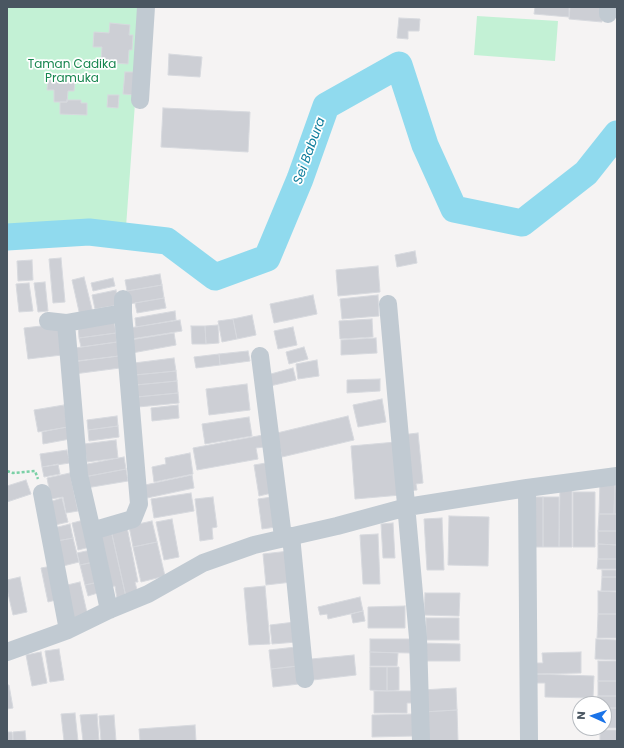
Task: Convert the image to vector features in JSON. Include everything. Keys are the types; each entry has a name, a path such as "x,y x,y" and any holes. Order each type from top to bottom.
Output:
{"street":[{"path":"140,100 146,7"},
{"path":"388,304 418,638 421,741"},
{"path":"48,321 66,323 123,306 139,504 133,519 92,531"},
{"path":"66,323 79,475 109,610"},
{"path":"260,356 287,537 305,679"},
{"path":"7,652 68,630 109,610 148,594 176,577 224,554 407,507 527,488 617,476"},
{"path":"527,488 529,741"},
{"path":"42,492 68,630"}],"path":[{"path":"7,471 13,473 35,471 42,492"}],"green space":[{"name":"Taman Cadika Pramuka","path":"7,7 142,7 126,227 7,228"},
{"path":"477,16 558,21 555,61 474,55"}],"building":[{"path":"535,7 569,7 569,17 534,14"},
{"path":"570,7 603,7 602,22 569,19"},
{"path":"399,18 420,19 419,31 408,31 408,39 397,38"},
{"path":"110,23 130,25 129,35 133,35 132,50 129,50 128,64 101,62 102,47 93,47 94,32 109,33"},
{"path":"169,54 202,57 200,77 168,75"},
{"path":"125,72 136,72 135,95 123,94"},
{"path":"48,80 75,81 74,91 68,91 67,102 54,102 54,90 47,90"},
{"path":"108,95 119,95 118,108 107,107"},
{"path":"67,100 81,100 81,103 87,103 87,115 60,114 60,102 67,102"},
{"path":"163,108 250,112 248,152 161,147"},
{"path":"415,251 417,263 397,267 395,255"},
{"path":"61,258 65,302 53,303 49,259"},
{"path":"32,260 33,280 18,281 17,261"},
{"path":"378,266 380,292 338,296 336,270"},
{"path":"160,274 162,285 127,291 125,280"},
{"path":"84,277 93,313 80,316 72,280"},
{"path":"113,278 115,286 93,291 91,283"},
{"path":"45,282 48,311 38,312 34,283"},
{"path":"29,283 33,311 19,312 16,284"},
{"path":"162,285 164,298 129,304 127,291"},
{"path":"116,290 118,305 95,309 92,295"},
{"path":"313,295 317,314 274,323 270,304"},
{"path":"378,295 379,316 342,319 340,299"},
{"path":"164,298 166,308 137,313 135,303"},
{"path":"175,311 176,320 136,327 135,318"},
{"path":"252,315 256,335 237,339 233,319"},
{"path":"233,319 237,339 222,342 218,321"},
{"path":"372,319 373,337 340,339 339,321"},
{"path":"114,320 116,333 79,338 78,325"},
{"path":"180,320 182,331 131,339 129,328"},
{"path":"58,324 62,355 28,359 24,328"},
{"path":"218,325 219,343 206,344 205,326"},
{"path":"191,326 205,326 206,344 192,344"},
{"path":"293,327 297,345 278,349 274,331"},
{"path":"116,333 117,342 81,347 79,338"},
{"path":"174,333 176,345 132,353 130,340"},
{"path":"376,338 377,353 341,355 341,340"},
{"path":"117,342 119,356 76,361 75,348"},
{"path":"304,347 308,359 289,364 286,352"},
{"path":"248,351 250,361 220,365 219,354"},
{"path":"219,354 220,365 196,368 194,357"},
{"path":"119,356 120,368 74,374 72,362"},
{"path":"174,358 176,371 135,375 134,363"},
{"path":"317,360 319,376 298,379 296,364"},
{"path":"293,368 296,380 270,386 267,375"},
{"path":"176,371 177,381 136,385 135,375"},
{"path":"380,379 380,391 347,393 347,380"},
{"path":"177,381 178,393 137,397 136,385"},
{"path":"247,384 250,410 209,415 206,389"},
{"path":"178,393 179,403 138,407 137,397"},
{"path":"382,399 386,422 358,427 353,405"},
{"path":"64,405 68,427 38,432 34,410"},
{"path":"178,405 179,418 152,421 151,408"},
{"path":"117,416 118,426 88,430 87,420"},
{"path":"348,416 354,440 282,457 277,433"},
{"path":"249,417 252,436 205,444 202,424"},
{"path":"118,426 119,437 89,441 88,430"},
{"path":"67,427 70,439 43,444 42,432"},
{"path":"418,433 423,483 416,484 417,490 407,491 401,435"},
{"path":"263,435 264,447 256,448 258,459 197,470 193,448"},
{"path":"116,440 118,458 87,462 84,444"},
{"path":"396,442 401,495 355,499 351,446"},
{"path":"67,450 70,463 42,467 40,454"},
{"path":"190,453 193,474 154,482 152,467 166,464 165,458"},
{"path":"124,457 126,469 84,477 82,465"},
{"path":"266,463 272,493 259,496 254,465"},
{"path":"58,464 60,474 44,477 42,467"},
{"path":"126,469 128,481 86,488 84,477"},
{"path":"70,473 78,511 66,513 63,497 51,499 47,478"},
{"path":"192,475 194,488 147,498 145,485"},
{"path":"600,479 615,479 614,514 599,514"},
{"path":"615,479 617,479 617,514 614,514"},
{"path":"26,480 31,494 7,502 7,486"},
{"path":"560,488 572,488 572,547 559,547"},
{"path":"573,492 595,492 595,547 573,547"},
{"path":"191,493 194,511 154,518 151,499"},
{"path":"213,497 217,527 212,528 213,539 200,541 195,499"},
{"path":"272,497 276,527 262,529 258,499"},
{"path":"530,497 543,497 543,547 529,547"},
{"path":"543,497 559,497 559,547 543,547"},
{"path":"62,498 68,522 55,525 49,502"},
{"path":"599,514 617,514 617,531 598,531"},
{"path":"449,516 489,517 488,566 448,565"},
{"path":"442,518 444,570 427,570 424,519"},
{"path":"172,519 179,557 164,560 156,522"},
{"path":"84,520 90,547 78,550 72,523"},
{"path":"152,521 157,542 133,547 129,526"},
{"path":"393,523 395,558 383,558 381,524"},
{"path":"70,524 73,538 57,541 54,528"},
{"path":"127,527 138,582 135,582 138,594 126,597 111,530"},
{"path":"111,530 126,597 117,599 115,586 109,587 98,533"},
{"path":"598,531 617,531 617,545 598,544"},
{"path":"378,534 380,584 363,584 360,535"},
{"path":"73,538 79,562 63,566 57,541"},
{"path":"157,542 165,576 141,582 133,547"},
{"path":"598,544 617,545 617,559 598,559"},
{"path":"91,550 94,562 80,565 77,553"},
{"path":"289,551 292,582 266,585 263,554"},
{"path":"598,559 617,559 617,569 597,569"},
{"path":"94,562 99,582 85,585 80,565"},
{"path":"52,566 60,599 48,602 41,568"},
{"path":"602,570 617,570 617,577 602,577"},
{"path":"20,577 27,612 13,615 7,589 7,580"},
{"path":"602,577 617,577 617,591 601,591"},
{"path":"80,582 88,617 71,621 63,586"},
{"path":"99,582 101,592 88,596 85,585"},
{"path":"265,586 270,644 249,645 244,588"},
{"path":"598,591 617,592 617,614 598,614"},
{"path":"425,593 460,593 459,616 424,615"},
{"path":"360,597 363,611 328,619 327,614 320,615 318,607"},
{"path":"405,606 405,628 368,628 368,607"},
{"path":"363,611 365,621 353,623 351,614"},
{"path":"598,614 617,614 617,638 597,638"},
{"path":"426,618 459,618 459,640 426,640"},
{"path":"295,622 297,642 272,644 270,625"},
{"path":"370,639 410,639 410,653 370,652"},
{"path":"596,639 617,640 617,660 595,659"},
{"path":"421,643 460,644 460,661 421,661"},
{"path":"296,647 298,666 271,669 269,650"},
{"path":"59,649 64,680 50,682 45,651"},
{"path":"41,652 47,683 32,686 26,655"},
{"path":"370,652 398,653 397,666 370,666"},
{"path":"581,652 581,673 534,674 534,663 543,663 542,653"},
{"path":"354,655 356,675 313,680 311,659"},
{"path":"598,661 617,661 617,681 598,681"},
{"path":"298,666 299,684 273,687 271,669"},
{"path":"370,667 387,667 387,691 370,690"},
{"path":"387,667 399,667 399,690 387,691"},
{"path":"534,674 594,676 593,696 545,697 545,683 534,683"},
{"path":"598,681 617,681 617,696 598,696"},
{"path":"7,685 9,685 13,708 7,709"},
{"path":"456,688 457,710 423,712 422,690"},
{"path":"374,691 414,691 414,703 407,703 407,713 374,713"},
{"path":"612,696 617,696 617,708 612,708"},
{"path":"612,708 617,708 617,728 612,728"},
{"path":"457,710 458,741 424,741 423,712"},
{"path":"75,713 78,741 64,741 61,714"},
{"path":"97,714 99,740 83,741 80,715"},
{"path":"414,714 414,736 372,737 372,715"},
{"path":"114,715 116,741 101,741 99,716"},
{"path":"195,725 196,741 140,741 139,729"},
{"path":"612,730 617,730 617,741 600,741 600,736 612,736"},
{"path":"25,731 26,741 13,741 13,732"},
{"path":"7,732 12,732 13,741 7,741"}],"waterway":[{"name":"Sei Babura","path":"7,237 89,232 167,241 215,277 267,258 300,179 326,106 399,65 425,145 454,209 522,223 586,173 617,134"}]}
